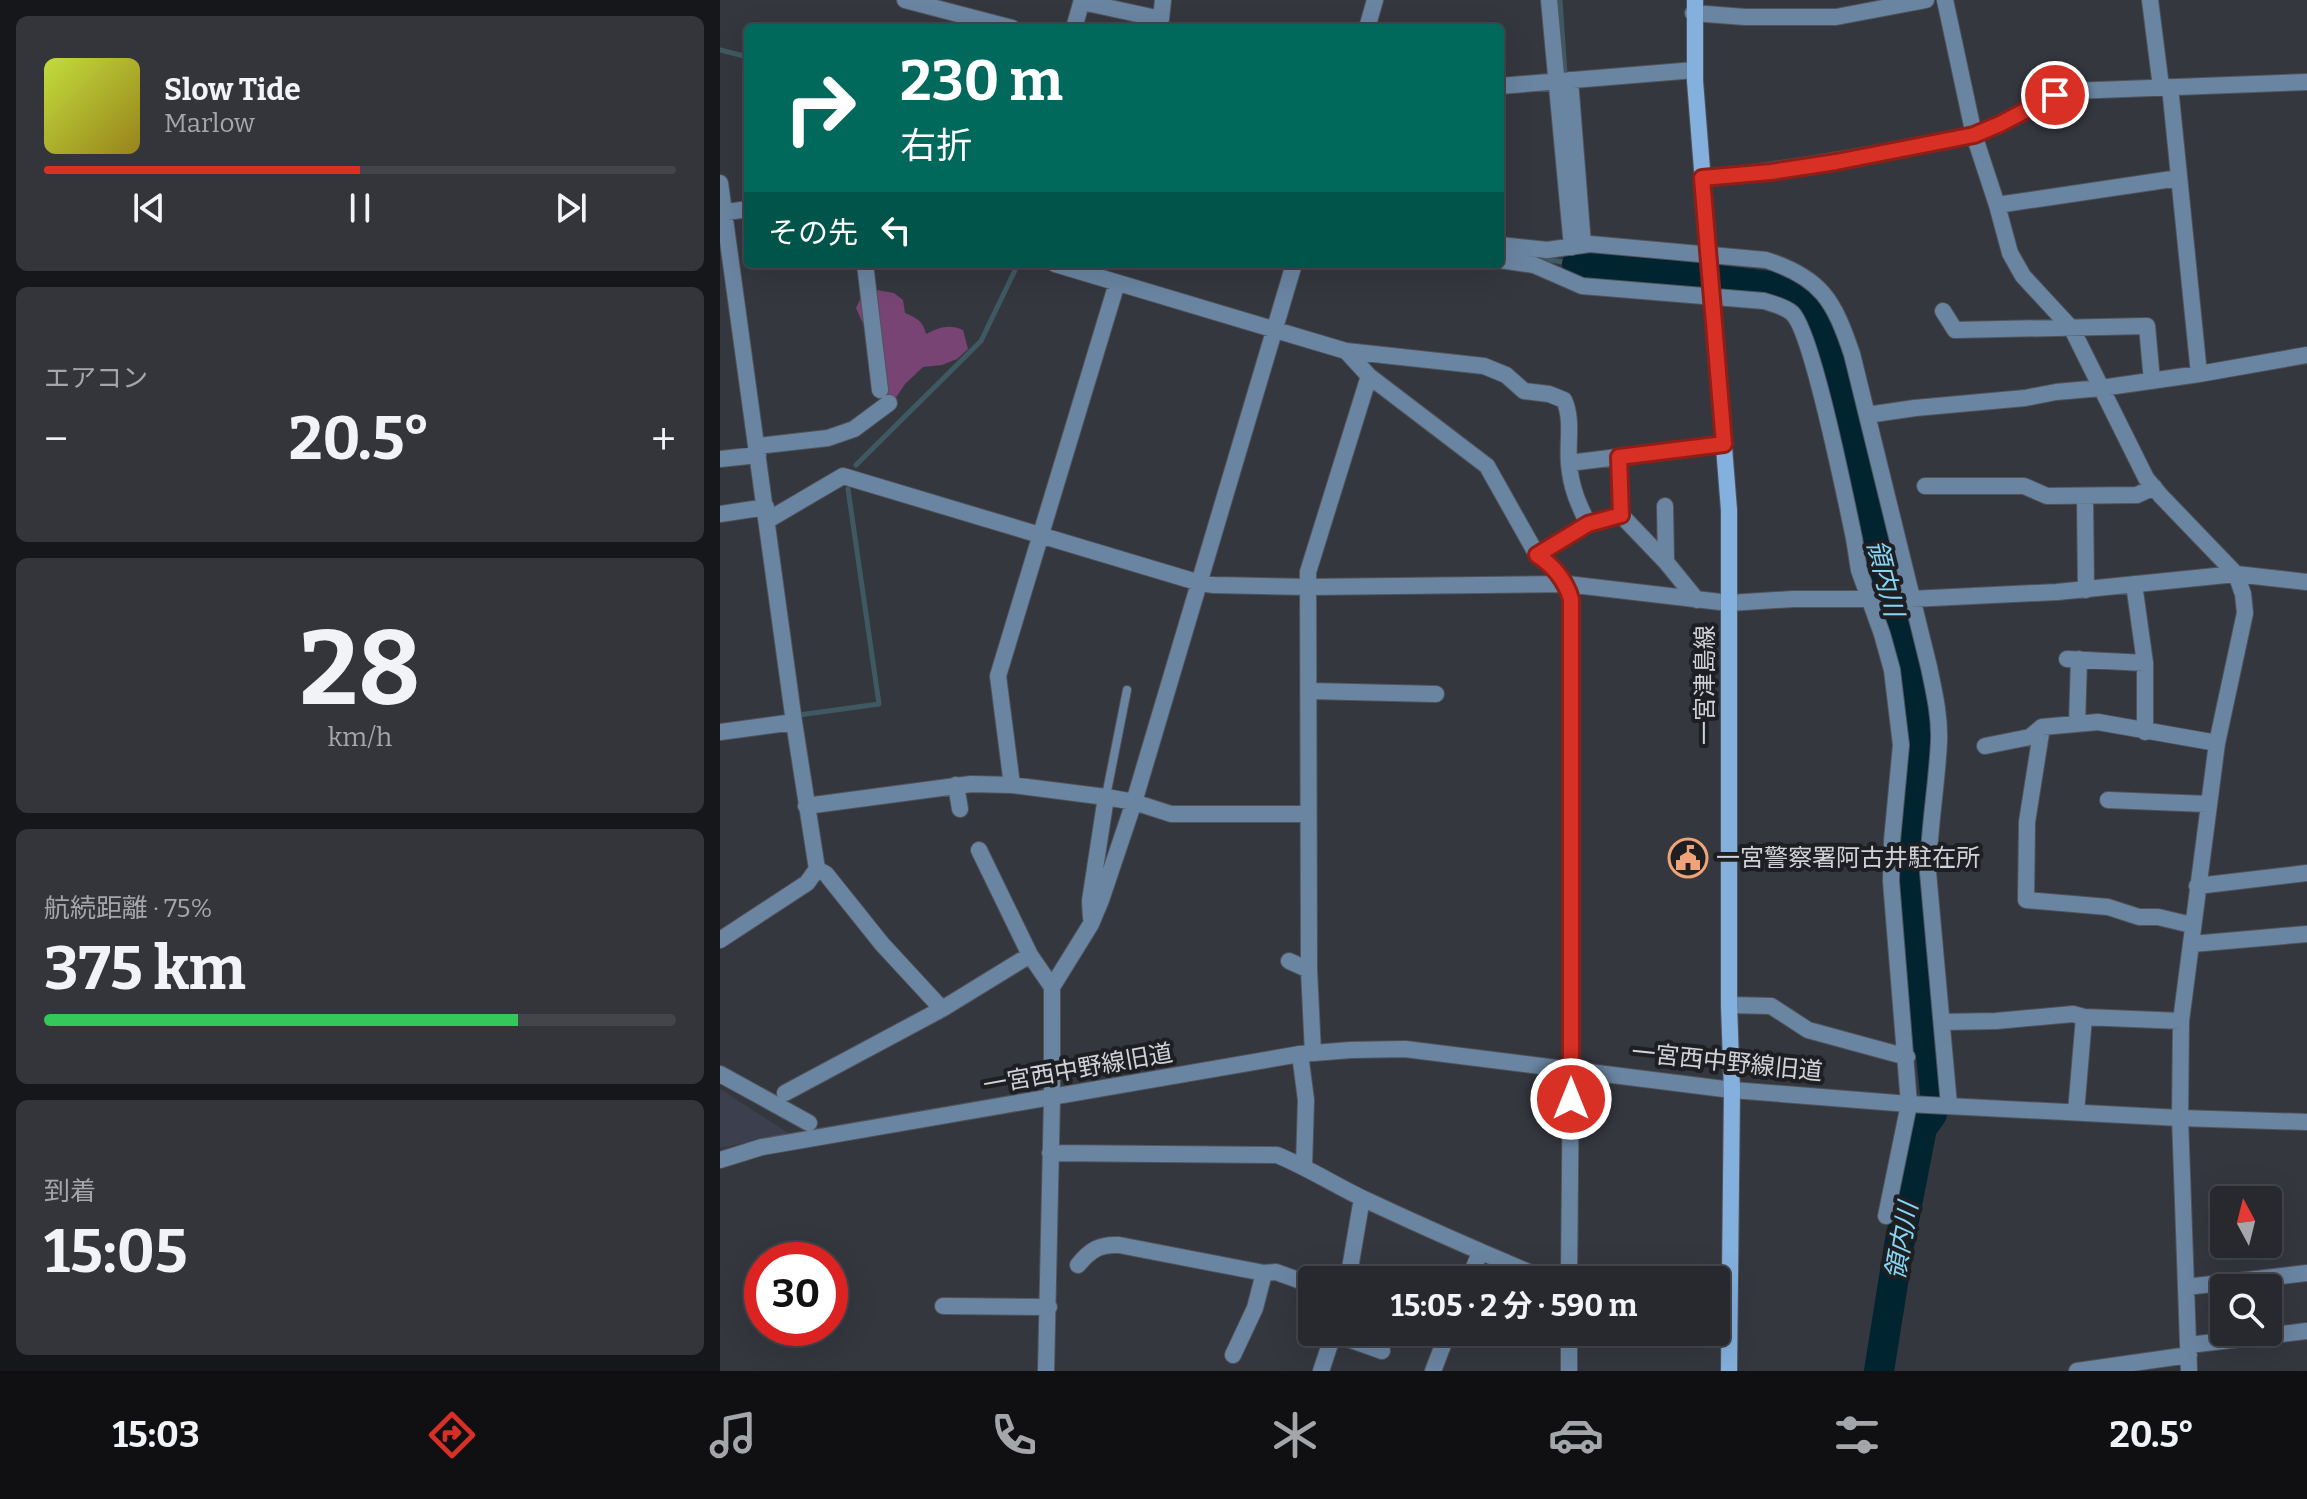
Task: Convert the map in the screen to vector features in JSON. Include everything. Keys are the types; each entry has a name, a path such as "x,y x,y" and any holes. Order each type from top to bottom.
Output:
{"main road":[{"name":"一宮津島線","path":"1694,6 1702,178 1729,510 1729,1005 1732,1090 1725,1266"},
{"name":"一宮津島線","path":"1727,1346 1729,1371"}],"street":[{"path":"905,0 941,6 999,24"},
{"path":"1075,24 1082,1 1161,19 1163,0"},
{"path":"1368,24 1375,0"},
{"path":"1549,0 1563,81 1578,246"},
{"path":"1694,6 1836,17 1926,0"},
{"path":"1945,0 1974,135 2010,253 2023,276 2072,329 2146,478 2236,574 2243,594 2245,613 2207,804 2181,1021 2180,1118 2189,1357"},
{"path":"2150,0 2179,178 2199,374"},
{"path":"1504,86 1695,70"},
{"path":"1702,178 1836,162 1974,135 2055,95 2072,91 2307,82"},
{"path":"1997,205 2179,178"},
{"path":"720,183 817,869 807,883 720,940"},
{"path":"722,212 744,209"},
{"path":"1504,245 1547,250 1578,246 1766,260 1808,278 1834,309 1852,354 1938,710 1939,739 1928,872 1949,1105"},
{"path":"1504,261 1534,265 1582,286 1764,301 1794,314 1808,346 1859,570 1892,670 1899,719 1901,756 1891,881 1909,1104 1886,1216"},
{"path":"720,459 828,438 854,429 885,396 866,268"},
{"path":"1068,268 1346,351 1484,366 1506,375 1524,391 1549,394 1564,400 1568,410 1572,490 1588,524"},
{"path":"1046,1371 1052,987 1091,924 1134,802 1293,268"},
{"path":"1012,785 998,676 1117,283"},
{"path":"1943,311 1955,330 2147,326 2152,381"},
{"path":"1346,351 1369,376 1487,466 1537,555 1550,563 1567,584 1571,599 1569,1266"},
{"path":"1867,415 2101,388 2307,355"},
{"path":"1304,1166 1309,970 1308,572 1369,376"},
{"path":"1569,463 1724,444"},
{"path":"1619,457 1621,515 1697,600"},
{"path":"720,514 767,514 843,476 1200,583 1309,587 1567,584 1729,603 1793,599 1911,599 2086,590 2236,574 2307,582"},
{"path":"1925,486 2024,486 2047,496 2137,495 2154,487"},
{"path":"2085,496 2086,590"},
{"path":"1665,506 1666,562"},
{"path":"1537,555 1588,524 1621,515"},
{"path":"2134,584 2145,663 2145,732"},
{"path":"2077,724 2073,659 2145,663"},
{"path":"1310,691 1436,694"},
{"path":"720,732 794,722"},
{"path":"1985,746 2030,737 2042,727 2098,722 2217,743"},
{"path":"2042,727 2027,822 2026,900 2108,907 2139,917 2158,917 2192,925"},
{"path":"806,806 956,785 1012,785 1134,802 1171,814 1308,814"},
{"path":"956,785 960,809"},
{"path":"1091,924 1090,901 1106,797"},
{"path":"2108,800 2207,804"},
{"path":"979,850 1030,955 1052,987"},
{"path":"817,869 826,874 882,944 942,1009"},
{"path":"2197,886 2307,873"},
{"path":"2192,944 2307,934"},
{"path":"785,1093 942,1009 1030,955"},
{"path":"1289,961 1309,970"},
{"path":"1729,1005 1771,1006 1808,1030 1907,1057"},
{"path":"1942,1022 2073,1014 2181,1021"},
{"path":"2076,1112 2084,1017"},
{"name":"一宮西中野線旧道","path":"720,1160 762,1147 1306,1054 1351,1050 1405,1049 1732,1090 1909,1104 2307,1122"},
{"path":"720,1074 809,1123"},
{"path":"1050,1153 1277,1155 1362,1198 1514,1266"},
{"path":"1350,1266 1362,1198"},
{"path":"1078,1265 1088,1252 1106,1244 1264,1273 1276,1272 1298,1280"},
{"path":"1474,1266 1480,1252"},
{"path":"1233,1355 1255,1308 1264,1273"},
{"path":"2186,1287 2307,1273"},
{"path":"943,1306 1049,1307"},
{"path":"2077,1371 2189,1357 2307,1331"},
{"path":"1321,1371 1330,1346"},
{"path":"1369,1346 1382,1351"},
{"path":"1433,1371 1443,1346"},
{"path":"1569,1346 1569,1371"}],"lane":[{"path":"1106,797 1127,690"}],"shaded area":[{"path":"877,290 894,293 903,300 905,313 919,320 926,334 944,327 963,330 968,349 957,359 942,365 923,367 895,399 878,399 875,380 880,336 864,326 856,308 863,293"},
{"path":"720,1089 790,1134 720,1148"}],"waterway":[{"path":"1560,0 1565,74"},
{"path":"720,50 744,56"},
{"path":"1536,258 1577,264 1577,250"},
{"name":"領内川","path":"1577,264 1778,287 1810,311 1829,346 1918,715 1915,782 1906,862 1921,1031 1931,1055 1935,1093"},
{"path":"856,465 981,341 1016,268"},
{"path":"799,715 879,704 848,489"},
{"name":"領内川","path":"1879,1371 1922,1128 1932,1114"}],"place":[{"name":"一宮警察署阿古井駐在所","path":"1688,858"}],"route":[{"path":"1571,1099 1571,599 1567,584 1550,563 1537,555 1588,524 1621,515 1619,457 1724,444 1702,178 1836,162 1974,135 2055,95"}]}
